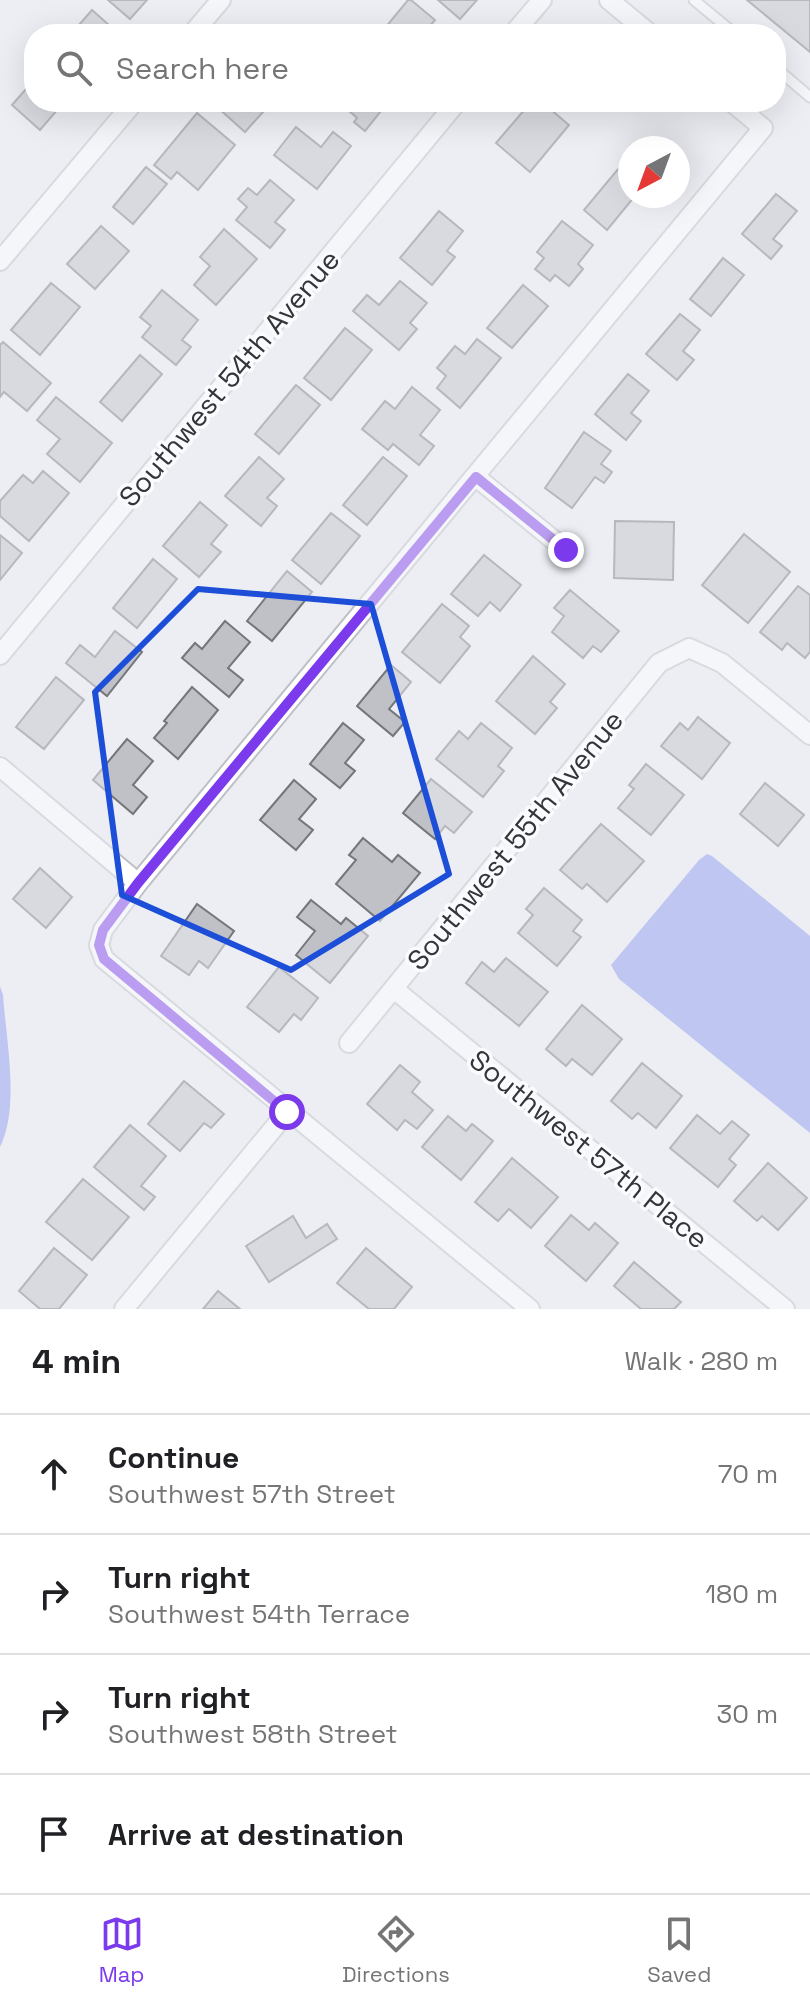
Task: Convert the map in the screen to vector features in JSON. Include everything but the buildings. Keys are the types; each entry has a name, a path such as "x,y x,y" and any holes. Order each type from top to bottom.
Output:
{"street":[{"path":"201,24 221,0"},
{"path":"522,24 542,0"},
{"path":"609,0 638,24"},
{"path":"0,261 126,112"},
{"name":"Southwest 54th Avenue","path":"0,655 449,112"},
{"path":"530,1309 104,959 99,945 103,930 138,883 763,128 744,112"},
{"path":"476,477 566,550"},
{"name":"Southwest 55th Avenue","path":"349,1043 659,663 689,648 722,663 810,735"},
{"path":"0,767 138,883"},
{"name":"Southwest 57th Place","path":"394,989 785,1309"},
{"path":"124,1309 287,1112"}],"lane":[{"path":"694,0 723,24"},
{"path":"786,77 810,97"}],"highlighted area":[{"path":"198,589 371,604 449,874 291,970 122,895 95,692"}],"water":[{"path":"707,854 810,936 810,1133 619,979 611,965"},
{"path":"0,986 11,1093 6,1131 0,1147"}],"route":[{"path":"287,1112 104,959 99,945 103,930 138,883 476,477 566,550"}]}
